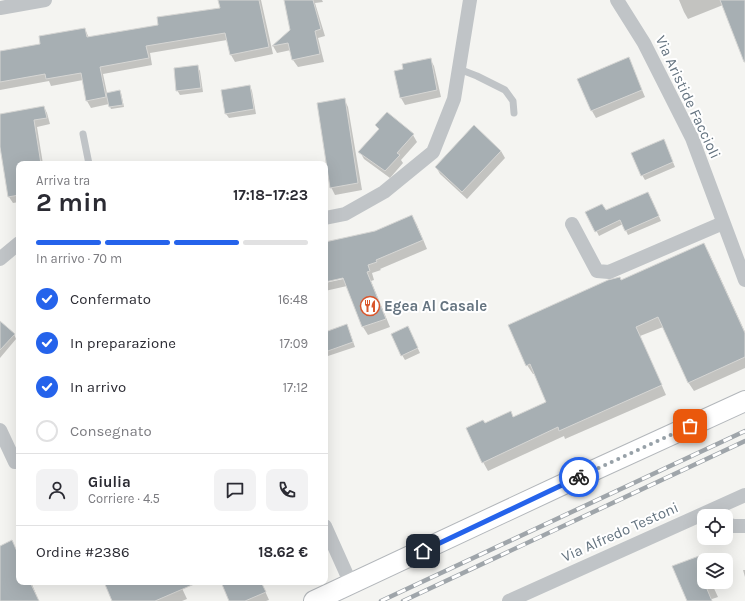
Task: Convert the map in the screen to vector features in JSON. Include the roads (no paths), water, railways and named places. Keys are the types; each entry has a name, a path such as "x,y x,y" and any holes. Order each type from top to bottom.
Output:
{"main road":[{"path":"314,601 745,401"}],"street":[{"path":"0,8 45,0"},
{"path":"328,217 345,214 384,192 433,152 454,99 470,0"},
{"name":"Via Aristide Faccioli","path":"617,0 644,43 692,138 745,280"},
{"path":"572,224 597,271 609,272 724,223"},
{"path":"0,259 16,246"},
{"path":"0,430 16,462"},
{"name":"Via Alfredo Testoni","path":"722,509 745,495"},
{"name":"Via Alfredo Testoni","path":"509,601 697,521"},
{"path":"733,526 745,526"},
{"path":"328,533 351,584"}],"lane":[{"path":"459,70 477,76 505,90 513,101 514,113"},
{"path":"83,134 88,161"}],"railway":[{"path":"381,601 745,431"},
{"path":"403,601 745,441"}],"place":[{"name":"Egea Al Casale","path":"370,306"}]}
